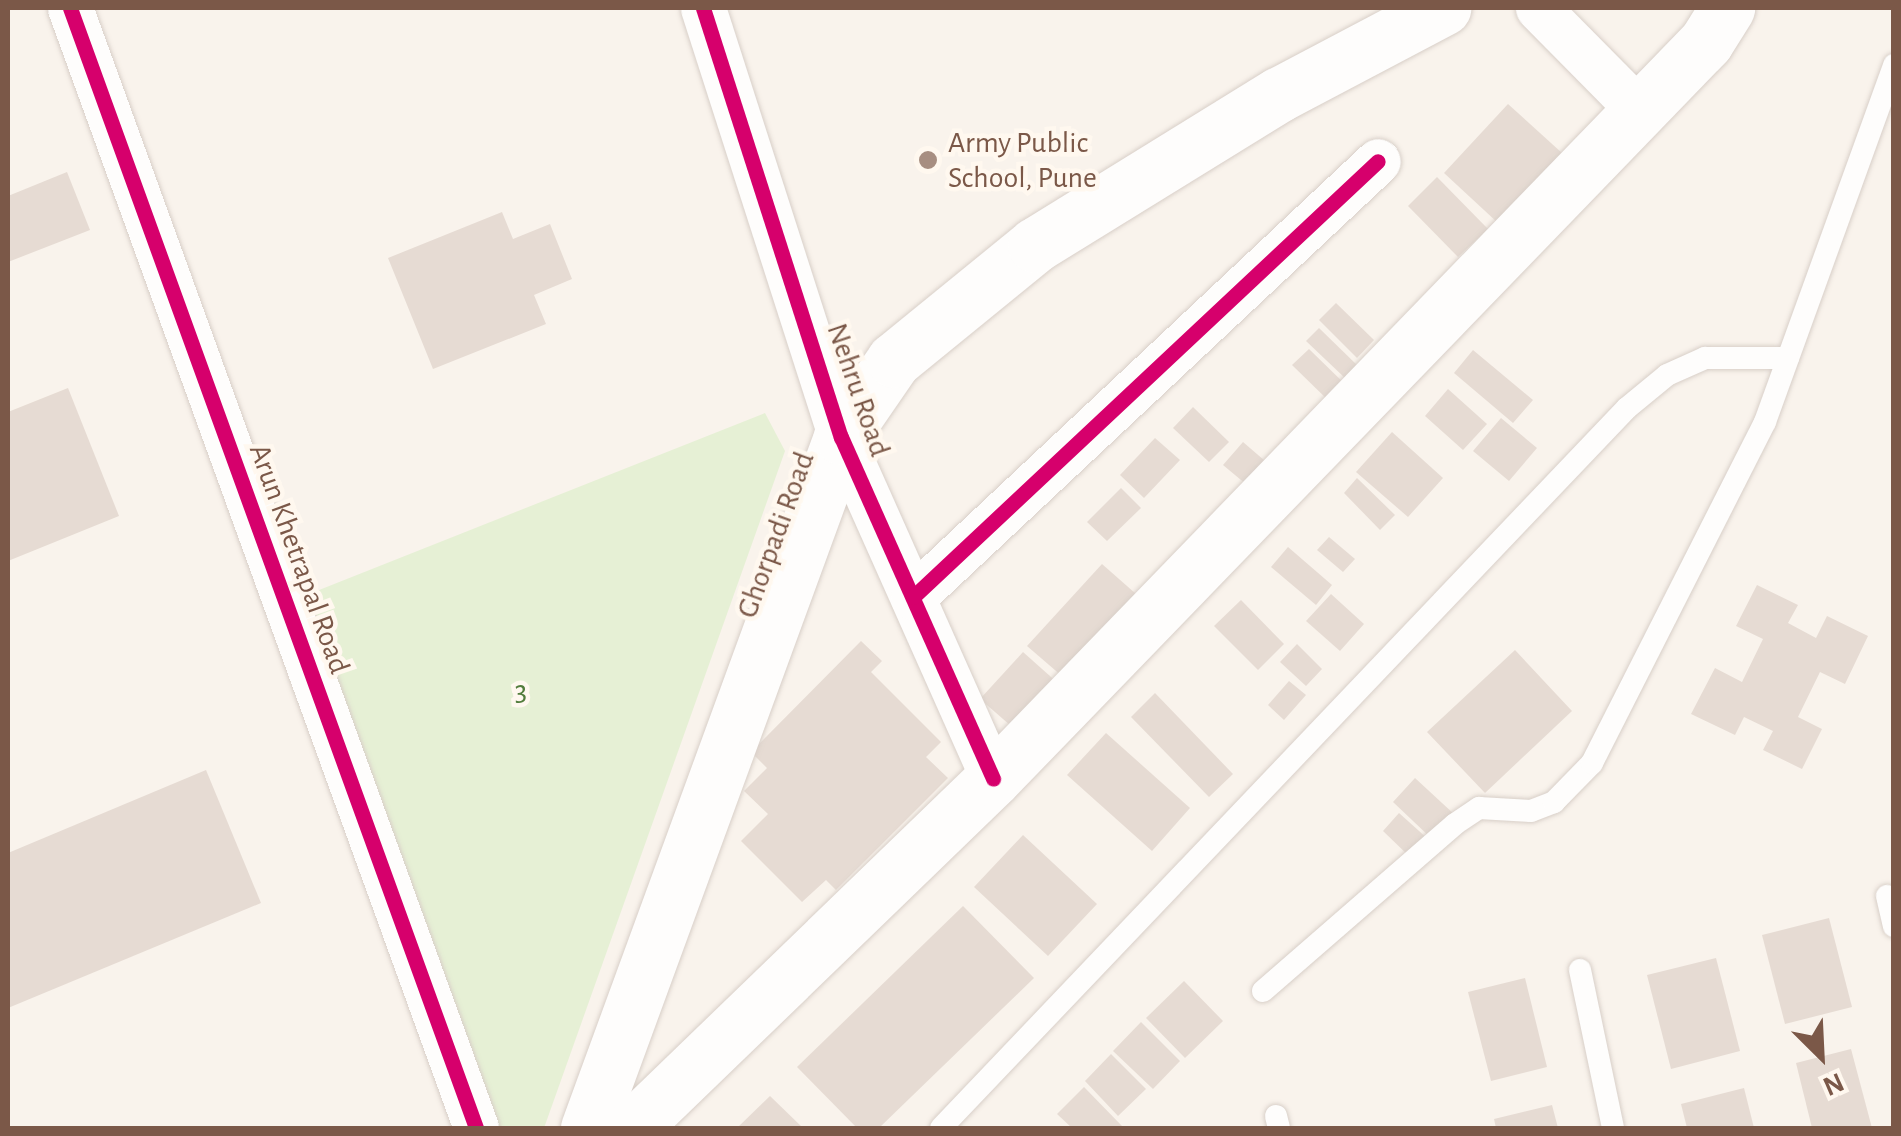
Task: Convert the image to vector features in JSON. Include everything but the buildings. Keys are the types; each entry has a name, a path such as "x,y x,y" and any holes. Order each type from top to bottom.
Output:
{"main road":[{"name":"Ghorpadi Road","path":"588,1128 841,437 894,360 1034,245 1278,95 1443,8"},
{"path":"632,1128 993,779 1706,42 1727,8"}],"street":[{"name":"Arun Khetrapal Road","path":"70,8 476,1128"},
{"name":"Nehru Road","path":"703,8 841,437 993,779"},
{"path":"1538,8 1640,111"},
{"path":"913,597 1378,161"}],"lane":[{"path":"1263,990 1455,824 1479,808 1531,811 1554,802 1577,783 1592,763 1765,422 1894,65"},
{"path":"942,1128 1627,408 1667,375 1705,358 1788,358"},
{"path":"1887,896 1894,926"},
{"path":"1580,970 1613,1128"}],"green space":[{"name":"3","path":"765,413 785,451 544,1128 482,1128 309,594"}],"cycle path":[{"path":"70,8 476,1128"},
{"path":"703,8 841,437 993,779"},
{"path":"913,597 1378,161"}],"place":[{"name":"Army Public School, Pune","path":"928,160"}]}
